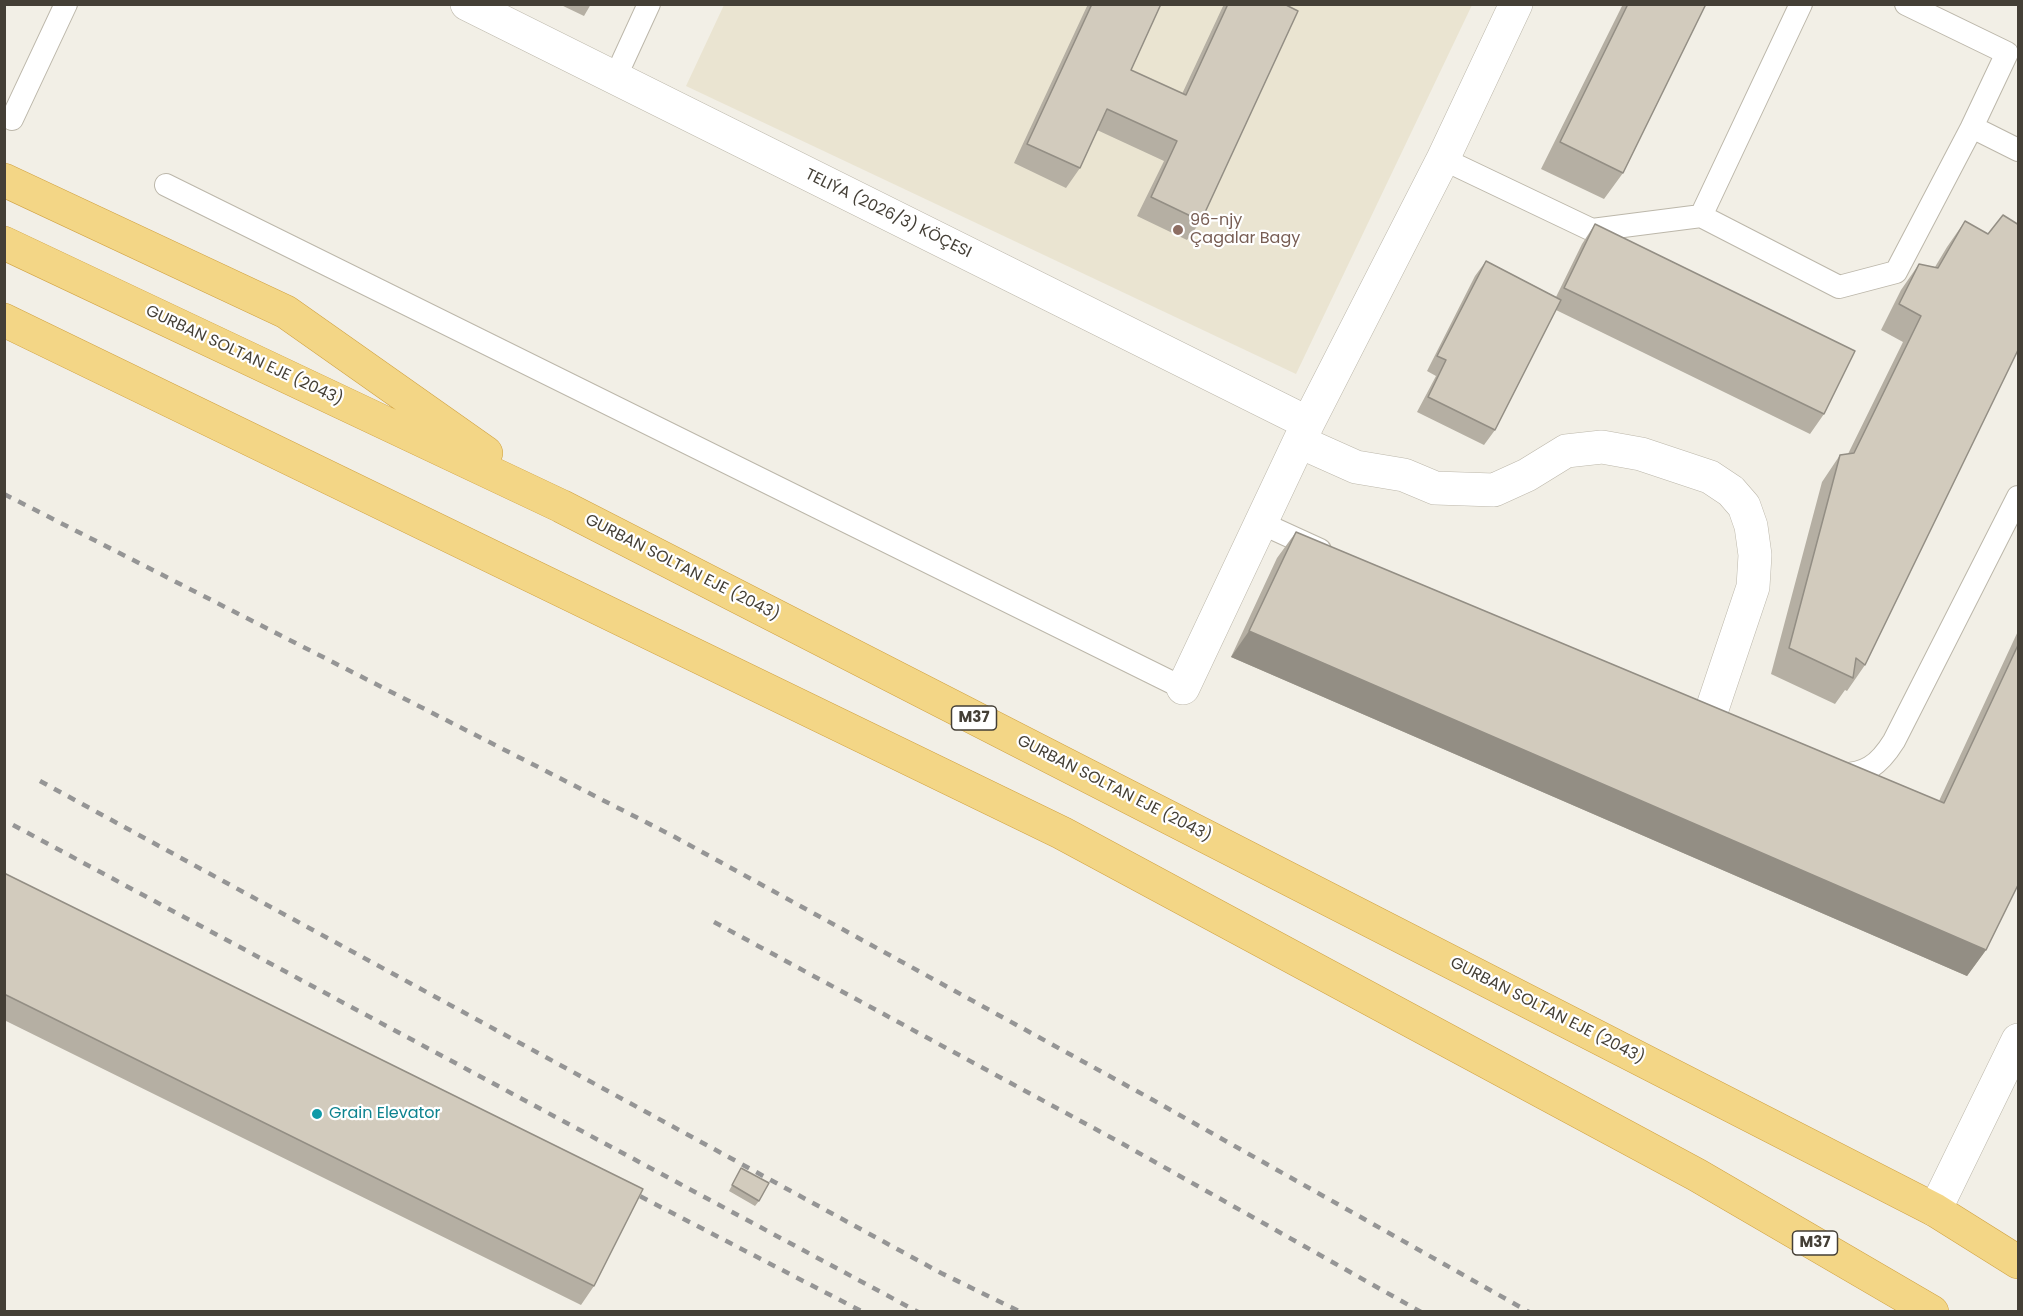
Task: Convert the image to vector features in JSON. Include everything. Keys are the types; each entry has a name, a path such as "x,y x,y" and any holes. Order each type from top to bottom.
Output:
{"highway":[{"path":"4,180 286,312 561,506"},
{"name":"GURBAN SOLTAN EJE (2043)","path":"4,243 561,506 1935,1210 2019,1262"},
{"name":"M37","path":"4,320 1062,833 1697,1175 1932,1311"}],"street":[{"name":"TELIÝA (2026/3) KÖÇESI","path":"467,4 1304,433 1356,467 1404,475 1435,488 1494,490 1527,475 1566,451 1602,447 1641,454 1710,477 1731,491 1744,506 1751,526 1755,555 1753,587 1706,727"},
{"path":"1183,688 1304,433 1443,159 1516,4"},
{"path":"1935,1210 2019,1040"}],"lane":[{"path":"12,119 66,4"},
{"path":"615,78 649,4"},
{"path":"1701,216 1801,4"},
{"path":"1443,159 1592,230 1701,216 1839,287 1896,272 1972,127 2007,53 1906,4"},
{"path":"1972,127 2019,150"},
{"path":"166,185 1183,688"},
{"path":"1813,774 1857,773 1866,771 1883,759 2019,497"},
{"path":"1261,524 1336,558"}],"shaded area":[{"name":"96-njy Çagalar Bagy","path":"724,5 1472,5 1296,374 686,86"}],"building":[{"path":"1092,4 1161,4 1131,70 1186,95 1228,4 1284,4 1298,11 1201,221 1151,197 1177,141 1107,109 1080,168 1027,144"},
{"path":"1628,4 1706,4 1623,173 1560,142"},
{"path":"2003,215 2019,225 2019,348 1865,665 1856,658 1853,678 1789,648 1840,455 1854,453 1921,316 1899,304 1919,264 1938,268 1965,221 1988,234"},
{"path":"1595,224 1855,351 1824,414 1564,288"},
{"path":"1486,261 1561,300 1495,430 1428,397 1446,360 1437,356"},
{"path":"1296,532 1944,803 2019,643 2019,883 1986,950 1249,631"},
{"name":"Grain Elevator","path":"4,873 643,1189 594,1286 4,994"},
{"path":"741,1168 769,1183 759,1201 732,1185"}],"railway":[{"path":"4,494 673,836 1153,1100 1529,1312"},
{"path":"40,781 941,1273 1021,1312"},
{"path":"13,825 918,1312"},
{"path":"714,922 1123,1144 1421,1312"},
{"path":"626,1189 863,1312"}],"place":[{"name":"96-njy Çagalar Bagy","path":"1178,230"},
{"name":"Grain Elevator","path":"317,1114"}]}
